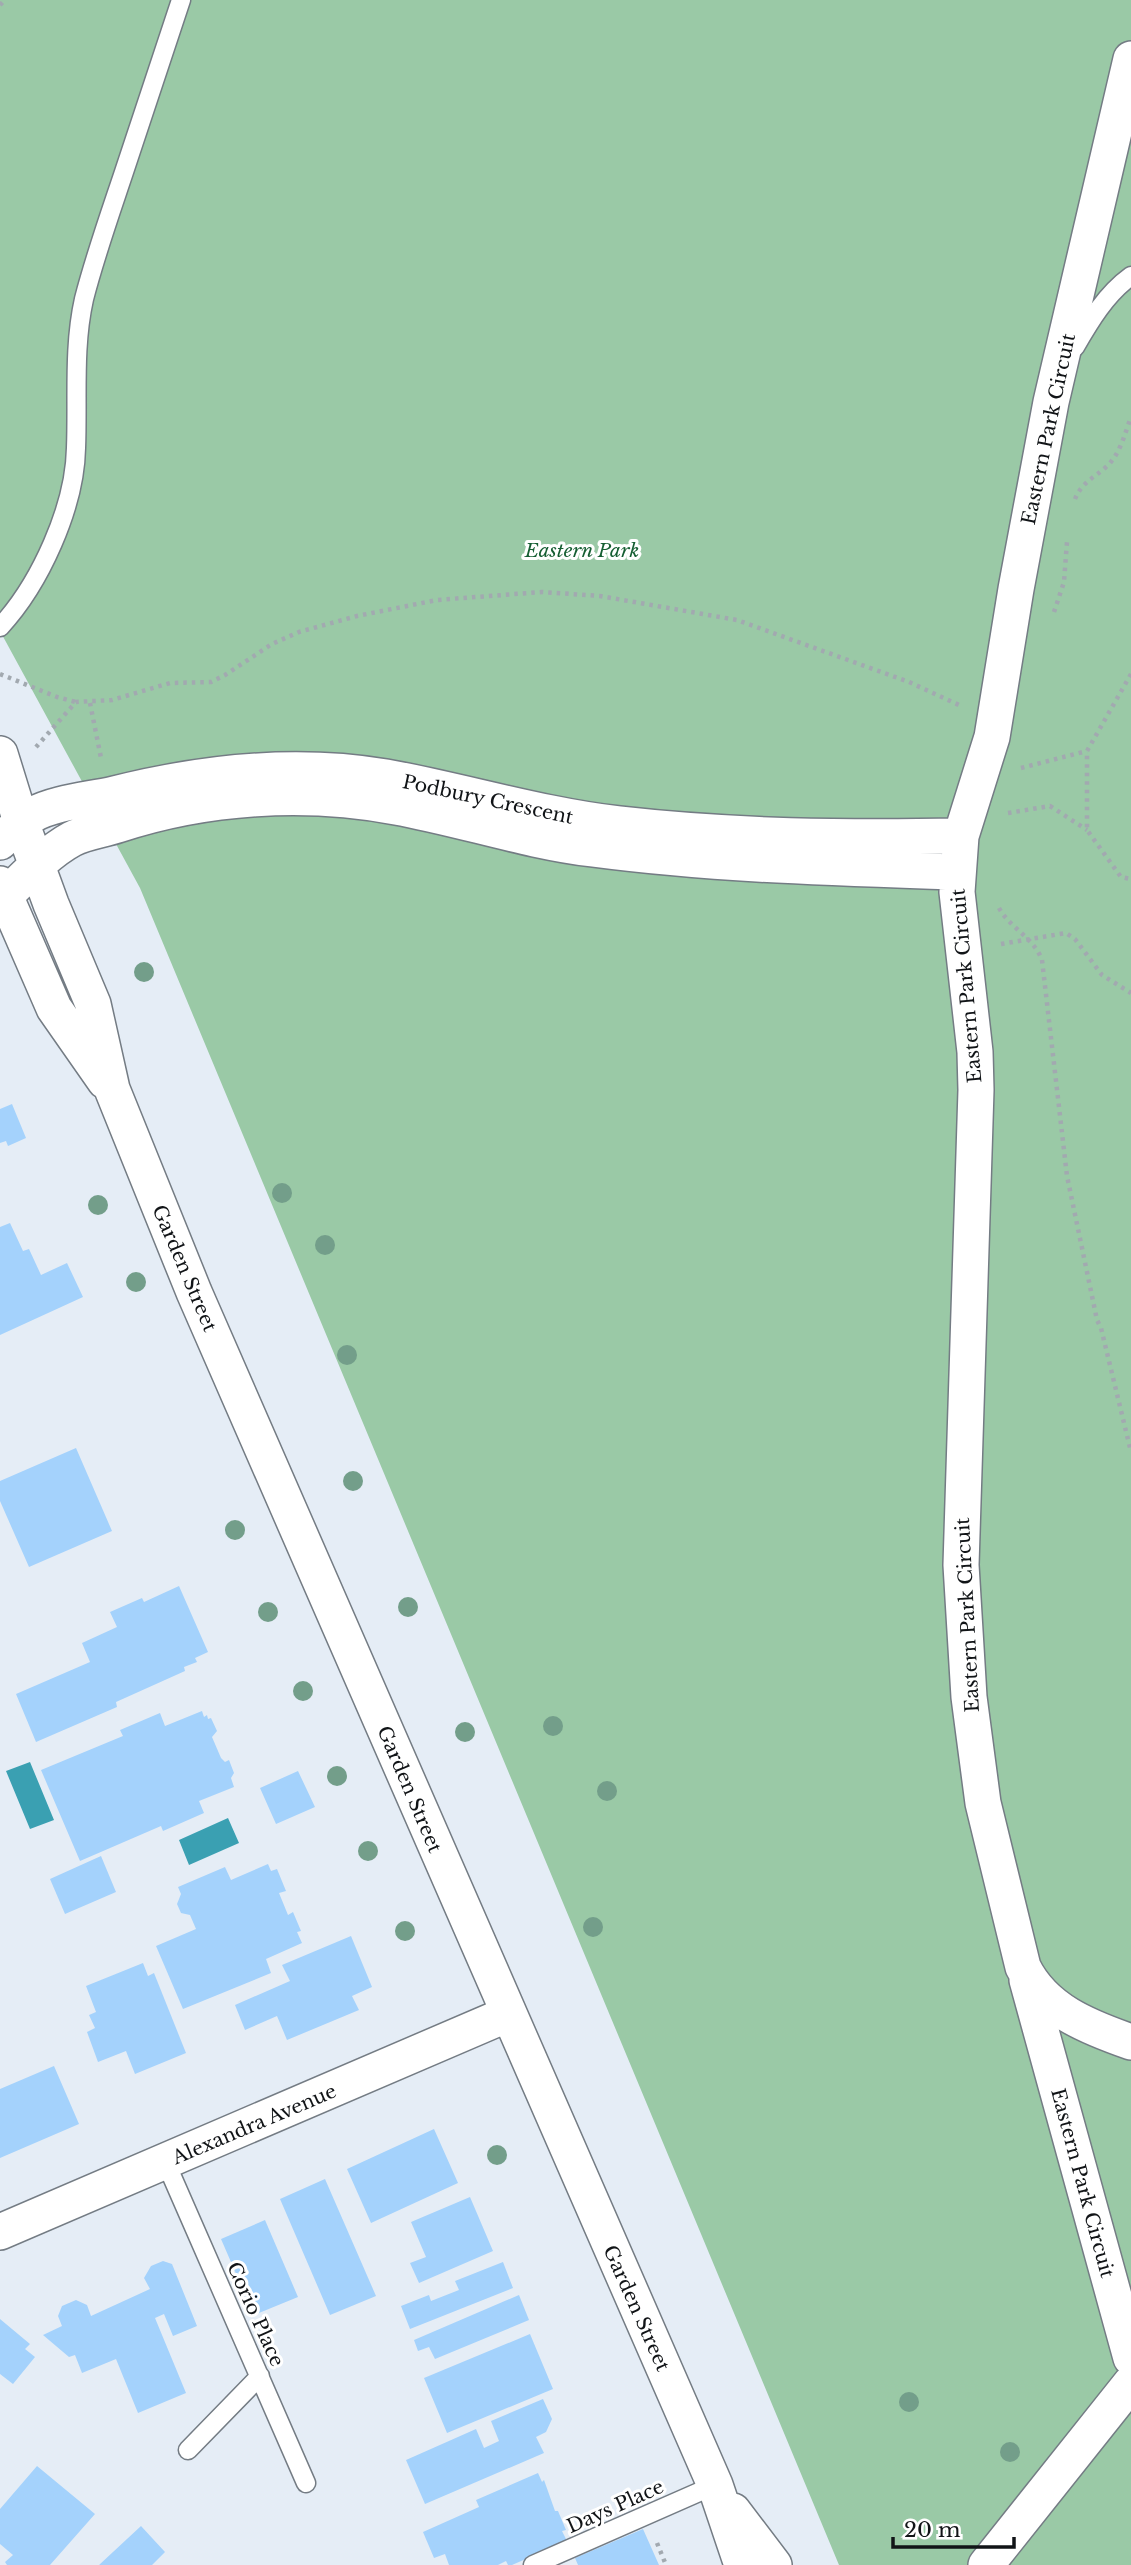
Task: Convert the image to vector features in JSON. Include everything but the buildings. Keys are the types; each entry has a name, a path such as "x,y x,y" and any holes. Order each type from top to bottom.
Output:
{"street":[{"name":"Eastern Park Circuit","path":"1129,69 1051,402 1016,589 997,717 961,836 957,872 963,957 975,1052 976,1120 961,1565 969,1697 983,1803 1023,1967 1131,2358"},
{"name":"Garden Street","path":"2,760 10,832 37,867 93,1004 112,1089 194,1292 715,2485 742,2565"},
{"name":"Podbury Crescent","path":"10,832 45,809 171,782 266,771 312,770 383,777 533,810 666,829 785,836 961,836"},
{"name":"Podbury Crescent","path":"2,894 72,839 135,820 229,801 323,798 424,813 546,843 645,856 790,866 957,872"},
{"name":"Garden Street","path":"2,894 54,1008 112,1089"},
{"name":"Eastern Park Circuit","path":"1023,1967 1033,1986 1060,2010 1131,2042"},
{"name":"Alexandra Avenue","path":"0,2232 508,2014"},
{"path":"986,2561 1034,2507 1131,2383"},
{"name":"Garden Street","path":"715,2485 774,2565"}],"lane":[{"path":"0,626 31,586 63,515 76,451 78,357 83,307 181,0"},
{"path":"1129,69 1126,102 1131,140"},
{"path":"1051,402 1086,328 1102,305 1131,276"},
{"name":"Corio Place","path":"166,2162 306,2483"},
{"path":"188,2451 260,2376"},
{"name":"Days Place","path":"533,2565 715,2485"}],"path":[{"path":"0,5 5,0"},
{"path":"1073,508 1083,484 1106,468 1112,460 1131,417"},
{"path":"1052,618 1063,583 1069,530"},
{"path":"0,674 76,702 112,700 170,683 211,682 272,644 299,632 357,616 437,600 542,592 600,596 737,620 909,682 978,714 997,717"},
{"path":"1087,830 1087,751 1131,674"},
{"path":"2,760 23,761 76,702"},
{"path":"1019,760 1017,769 1087,751"},
{"path":"1007,803 1003,814 1050,806 1087,830 1121,877 1131,879"},
{"path":"995,902 1009,923 1037,950 1042,960 1067,1176 1097,1320 1131,1452"},
{"path":"963,957 1006,942 1058,934 1069,935 1102,975 1131,993"}],"green space":[{"name":"Eastern Park","path":"0,0 1131,0 1131,2565 839,2565 140,888 0,631"}],"water":[{"path":"30,1762 54,1820 30,1829 6,1771"},
{"path":"228,1818 239,1843 189,1865 179,1840"}]}
